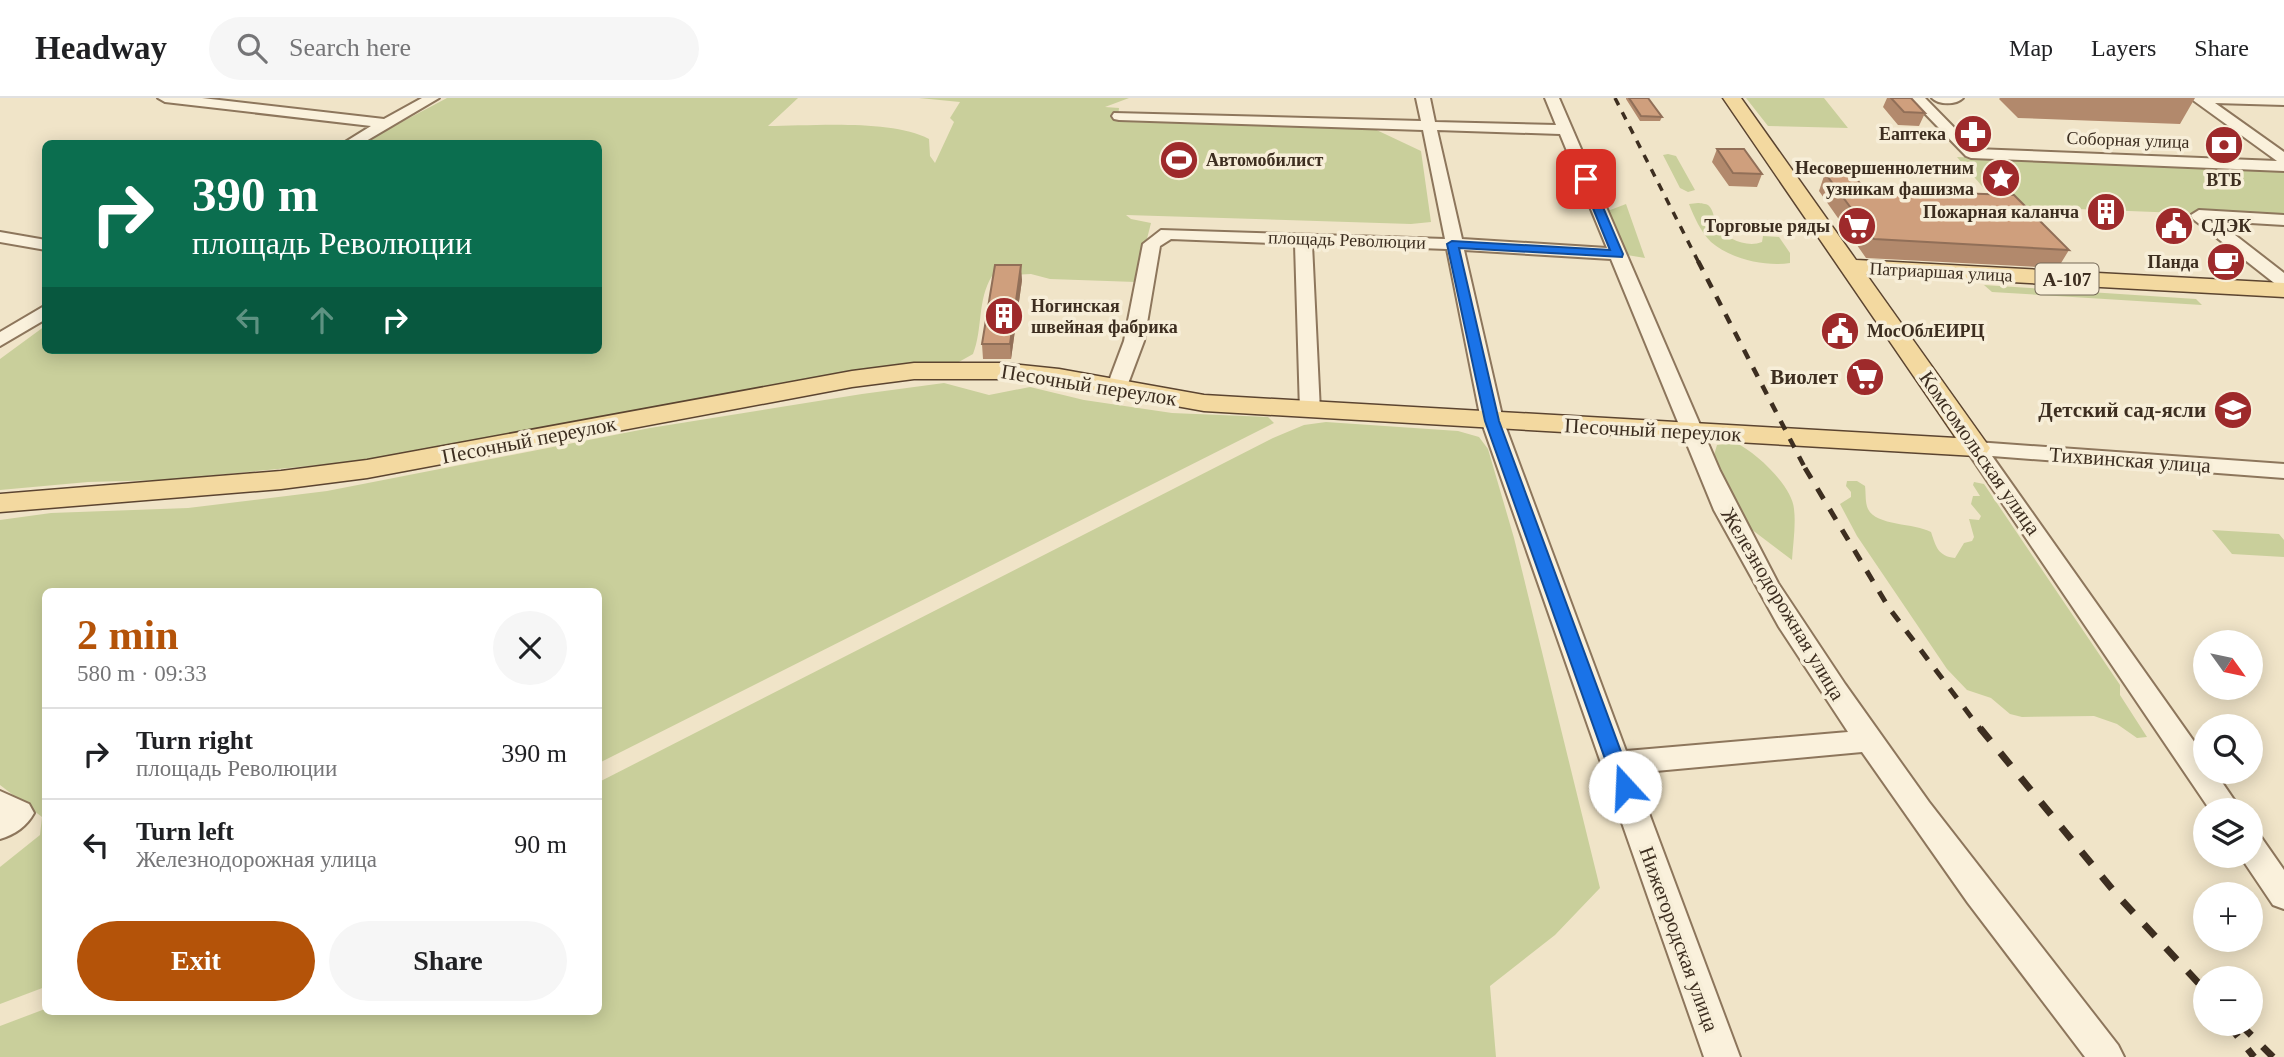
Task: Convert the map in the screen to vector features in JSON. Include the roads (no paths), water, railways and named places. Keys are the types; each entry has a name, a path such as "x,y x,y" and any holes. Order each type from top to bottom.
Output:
{"main road":[{"name":"Комсомольская улица","path":"1732,98 1976,448"},
{"name":"Патриаршая улица","path":"1850,266 2284,290"},
{"name":"Песочный переулок","path":"0,503 242,483 367,469 886,374 959,369 1059,377 1116,389 1204,402 1310,411 1976,448"}],"street":[{"path":"165,98 386,123"},
{"path":"356,140 432,98"},
{"name":"Нижегородская улица","path":"1423,98 1452,244 1492,421 1722,1057"},
{"name":"Железнодорожная улица","path":"1552,98 1693,432 1709,476 1739,535 1779,604 1869,741 1991,911 2106,1057"},
{"path":"1917,98 1929,111 1942,108 1934,100 1938,98 1956,98"},
{"path":"2189,98 2284,101"},
{"path":"2200,98 2284,159"},
{"name":"Соборная улица","path":"1929,111 1971,152 2284,166"},
{"path":"1118,116 1565,130"},
{"path":"2284,220 2199,215 2284,282"},
{"name":"площадь Революции","path":"1116,389 1134,341 1152,244 1160,236 1175,233 1452,244 1618,254"},
{"path":"0,237 42,244"},
{"path":"1303,239 1310,411"},
{"path":"0,340 42,313"},
{"name":"Тихвинская улица","path":"1976,448 2284,471"},
{"name":"Комсомольская улица","path":"1976,448 2218,798"},
{"path":"1616,762 1869,741"},
{"path":"0,803 19,813 0,827"},
{"path":"2263,865 2284,895"}],"railway":[{"path":"1615,98 1699,263"},
{"path":"1698,261 1806,470"},
{"path":"1805,468 1889,608 1981,730"},
{"path":"1980,728 2117,895 2193,977"},
{"path":"2237,1036 2254,1057"},
{"path":"2252,1036 2273,1057"}],"place":[{"name":"Еаптека","path":"1973,134"},
{"name":"ВТБ","path":"2224,145"},
{"name":"Автомобилист","path":"1179,160"},
{"name":"Несовершеннолетним узникам фашизма","path":"2001,178"},
{"name":"Пожарная каланча","path":"2106,212"},
{"name":"Торговые ряды","path":"1857,226"},
{"name":"СДЭК","path":"2174,226"},
{"name":"Панда","path":"2226,262"},
{"name":"Ногинская швейная фабрика","path":"1004,316"},
{"name":"МосОблЕИРЦ","path":"1840,331"},
{"name":"Виолет","path":"1865,377"},
{"name":"Детский сад-ясли","path":"2233,410"}]}
